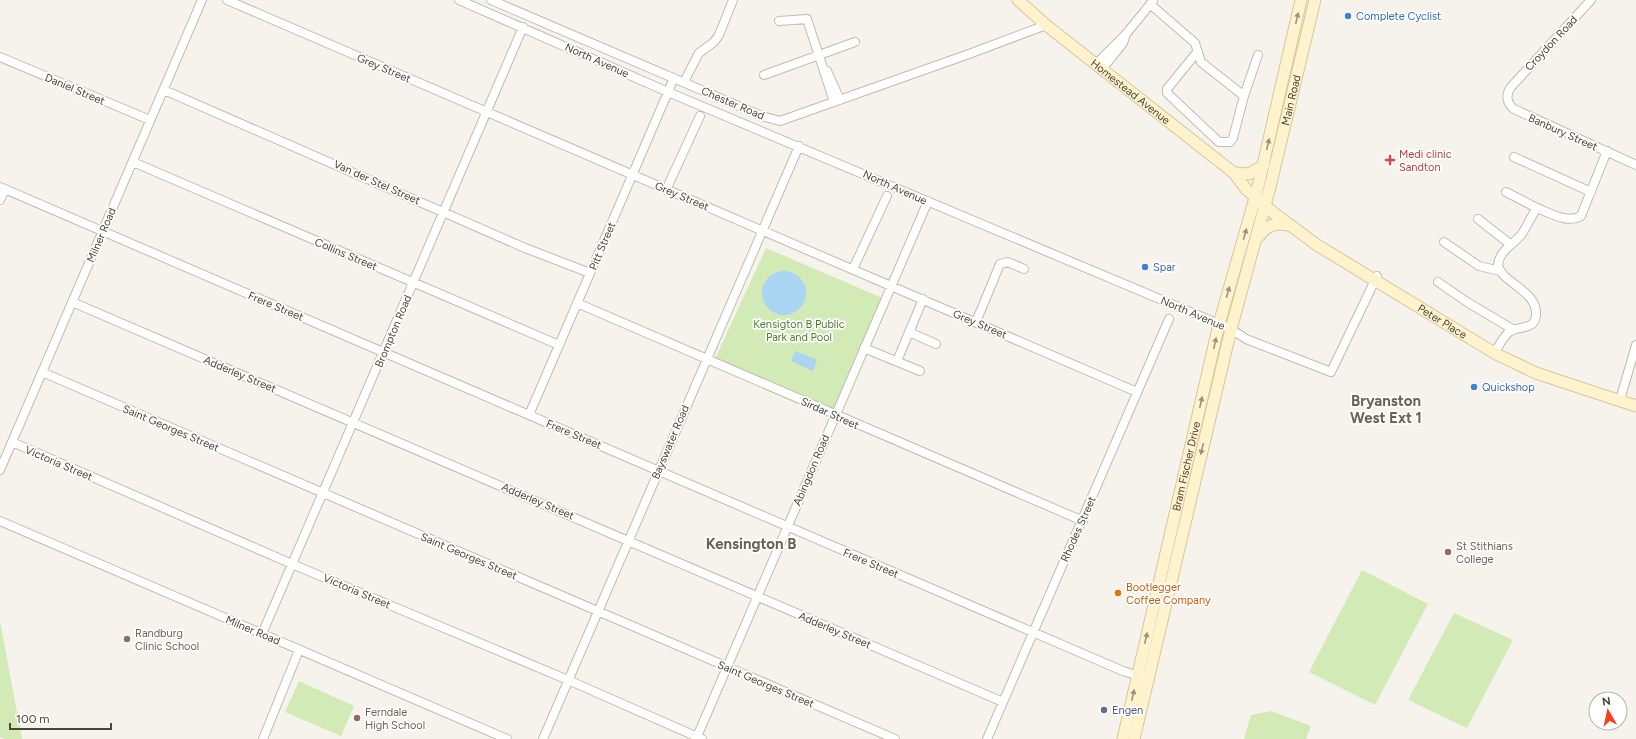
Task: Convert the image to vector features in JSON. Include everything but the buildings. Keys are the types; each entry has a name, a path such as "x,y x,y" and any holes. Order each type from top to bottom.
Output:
{"main road":[{"name":"Homestead Avenue","path":"1018,0 1046,25 1244,183 1248,183 1266,202"},
{"name":"Main Road","path":"1257,194 1301,0"},
{"name":"Main Road","path":"1266,202 1297,82 1316,0"},
{"path":"1234,174 1249,174 1264,165"},
{"name":"Bram Fischer Drive","path":"1123,739 1219,324 1257,194"},
{"name":"Peter Place","path":"1266,202 1289,225 1512,362 1563,383 1636,400"},
{"name":"Peter Place","path":"1266,202 1376,278 1496,350 1537,369 1621,397 1636,406"},
{"name":"Bram Fischer Drive","path":"1134,739 1231,329 1266,202"},
{"path":"1257,238 1263,230 1271,224 1289,225"}],"street":[{"name":"Milner Road","path":"0,470 202,0"},
{"name":"Grey Street","path":"226,0 1137,392"},
{"name":"North Avenue","path":"459,0 668,92 1231,329 1246,339 1331,372 1376,278"},
{"name":"Chester Road","path":"492,0 775,120 784,120 1046,25"},
{"path":"684,82 699,53 714,42 719,35 733,4 733,0"},
{"name":"Croydon Road","path":"1511,87 1591,0"},
{"path":"1099,66 1152,2 1196,43 1201,62 1244,96"},
{"path":"779,21 807,19 820,56 835,86 837,101"},
{"name":"Brompton Road","path":"262,634 523,27"},
{"path":"764,75 820,56 855,42"},
{"path":"1198,51 1167,89 1169,97 1219,142 1224,143 1230,142 1233,138 1244,96 1258,55"},
{"name":"Daniel Street","path":"0,57 150,120"},
{"name":"Pitt Street","path":"529,415 674,78"},
{"name":"Banbury Street","path":"1511,87 1508,91 1508,102 1514,110 1636,165"},
{"name":"Van der Stel Street","path":"164,90 525,248 590,273"},
{"path":"666,190 700,116"},
{"name":"Bayswater Road","path":"543,739 798,146"},
{"path":"1506,192 1538,208 1567,219 1575,219 1581,216 1607,151"},
{"path":"1514,157 1591,192"},
{"name":"Collins Street","path":"132,162 559,345"},
{"path":"0,200 2,188"},
{"name":"Frere Street","path":"2,188 786,526 1138,676 1149,679"},
{"path":"853,269 887,196"},
{"name":"Abingdon Road","path":"698,738 727,667 759,596 786,526 928,201"},
{"path":"1500,271 1498,265 1500,258 1510,244 1520,237 1538,208"},
{"path":"1478,219 1510,244"},
{"path":"1444,242 1479,266 1500,271 1520,287 1535,307 1536,318 1533,324 1528,328 1514,330 1506,336 1496,350"},
{"path":"976,322 1000,264 1008,262 1024,270"},
{"path":"1438,282 1467,302 1514,330"},
{"path":"896,362 923,299"},
{"name":"Adderley Street","path":"72,302 1003,702"},
{"name":"Sirdar Street","path":"577,304 706,358 1083,521"},
{"name":"Rhodes Street","path":"987,739 1032,631 1083,521 1169,319"},
{"path":"909,332 936,344"},
{"path":"1621,397 1636,345"},
{"path":"864,348 920,371"},
{"name":"Saint Georges Street","path":"42,372 895,739"},
{"name":"Victoria Street","path":"12,442 292,564 568,680 698,738"},
{"name":"Milner Road","path":"0,521 507,739"},
{"path":"263,739 299,650"}],"green space":[{"name":"Kensigton B Public Park and Pool","path":"766,248 887,300 837,418 714,361"},
{"path":"1362,570 1428,604 1375,705 1309,672"},
{"path":"1454,613 1513,640 1467,728 1408,700"},
{"path":"0,621 22,739 4,739 0,737"},
{"path":"299,681 354,706 341,736 285,712"},
{"path":"1271,711 1311,726 1306,739 1244,739 1251,715"}],"water":[{"path":"784,271 796,275 802,281 806,293 802,305 796,311 784,315 772,311 766,305 762,293 766,281 772,275"},
{"path":"795,351 817,360 813,371 791,361"}],"place":[{"name":"Complete Cyclist","path":"1348,16"},
{"name":"Medi clinic Sandton","path":"1390,160"},
{"name":"Spar","path":"1145,267"},
{"name":"Quickshop","path":"1474,387"},
{"name":"St Stithians College","path":"1448,552"},
{"name":"Bootlegger Coffee Company","path":"1118,593"},
{"name":"Randburg Clinic School","path":"127,639"},
{"name":"Engen","path":"1104,710"},
{"name":"Ferndale High School","path":"357,718"}],"district":[{"name":"Bryanston West Ext 1","path":"1386,410"},
{"name":"Kensington B","path":"751,544"}]}
